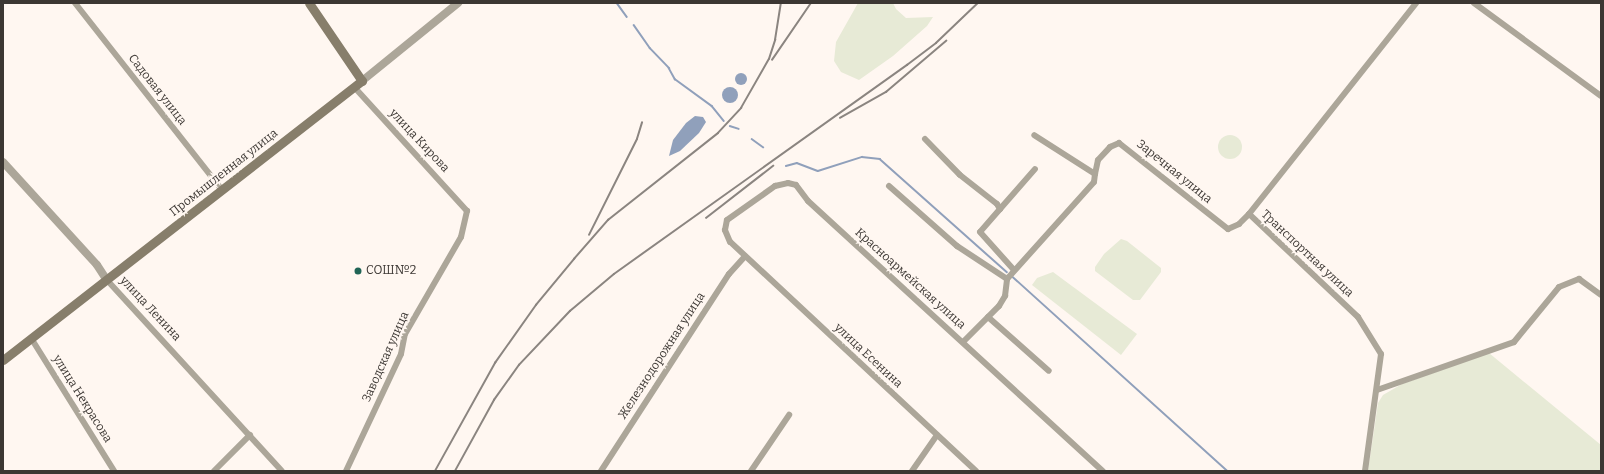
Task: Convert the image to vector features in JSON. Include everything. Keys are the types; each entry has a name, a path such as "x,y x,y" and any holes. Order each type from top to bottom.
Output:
{"main road":[{"path":"309,3 362,81"},
{"name":"Промышленная улица","path":"3,360 362,81"}],"street":[{"name":"Садовая улица","path":"75,3 222,190"},
{"name":"Промышленная улица","path":"362,81 458,3"},
{"name":"Транспортная улица","path":"1365,471 1381,354 1358,317 1249,214 1416,3"},
{"path":"1474,3 1601,96"},
{"name":"улица Кирова","path":"354,87 467,211"},
{"path":"1034,135 1095,174"},
{"path":"925,139 960,175 1000,209"},
{"name":"Заречная улица","path":"963,342 988,317 1005,296 1007,279 1014,270 1094,182 1098,160 1110,147 1119,143 1228,229 1239,224 1249,214"},
{"name":"улица Ленина","path":"3,162 97,265 106,279 282,471"},
{"path":"1014,270 980,232 1035,169"},
{"name":"Красноармейская улица","path":"745,256 730,242 725,230 727,220 775,186 788,183 796,185 808,201 1103,471"},
{"path":"889,186 957,246 1007,279"},
{"name":"Заводская улица","path":"346,471 401,354 405,334 460,237 467,211"},
{"name":"улица Есенина","path":"745,256 976,471"},
{"name":"Железнодорожная улица","path":"601,471 729,274 745,256"},
{"path":"1377,390 1514,342 1559,287 1579,279 1601,295"},
{"path":"988,317 1049,371"},
{"name":"улица Некрасова","path":"31,338 114,471"},
{"path":"751,471 788,415"},
{"path":"214,471 250,435"},
{"path":"912,471 937,435"}],"green space":[{"path":"858,3 893,3 896,9 906,18 933,17 927,26 893,56 859,80 841,72 834,61 836,42"},
{"path":"1230,135 1239,138 1242,147 1239,156 1230,159 1221,156 1218,147 1221,138"},
{"path":"1121,239 1127,241 1161,268 1161,272 1140,300 1133,300 1095,271 1095,267 1104,254"},
{"path":"1053,272 1137,334 1121,355 1032,285 1037,278"},
{"path":"1489,353 1601,445 1601,471 1368,471 1378,403 1383,395 1402,384"}],"water":[{"path":"739,73 743,73 747,79 743,85 739,85 735,81 735,77"},
{"path":"730,87 736,89 738,95 736,101 730,103 724,101 722,95 724,89"},
{"path":"695,116 703,117 706,122 699,133 680,151 669,156 673,140 686,123"}],"waterway":[{"path":"617,3 627,17"},
{"path":"634,25 650,48 669,68 675,79 712,106 724,121"},
{"path":"730,126 739,129"},
{"path":"752,139 763,147"},
{"path":"786,166 797,163 818,171 862,157 880,159 1007,272"},
{"path":"1013,277 1228,471"},
{"path":"1245,471 1252,471"}],"railway":[{"path":"435,471 495,363 536,305 574,259 608,220 718,133 741,108 769,59 775,40 781,3"},
{"path":"772,60 811,3"},
{"path":"455,471 494,400 519,365 570,311 614,274 907,65 936,43 978,3"},
{"path":"840,118 886,92 946,41"},
{"path":"589,235 637,139 642,123"},
{"path":"706,218 773,166"}],"place":[{"name":"СОШ№2","path":"358,271"}]}
